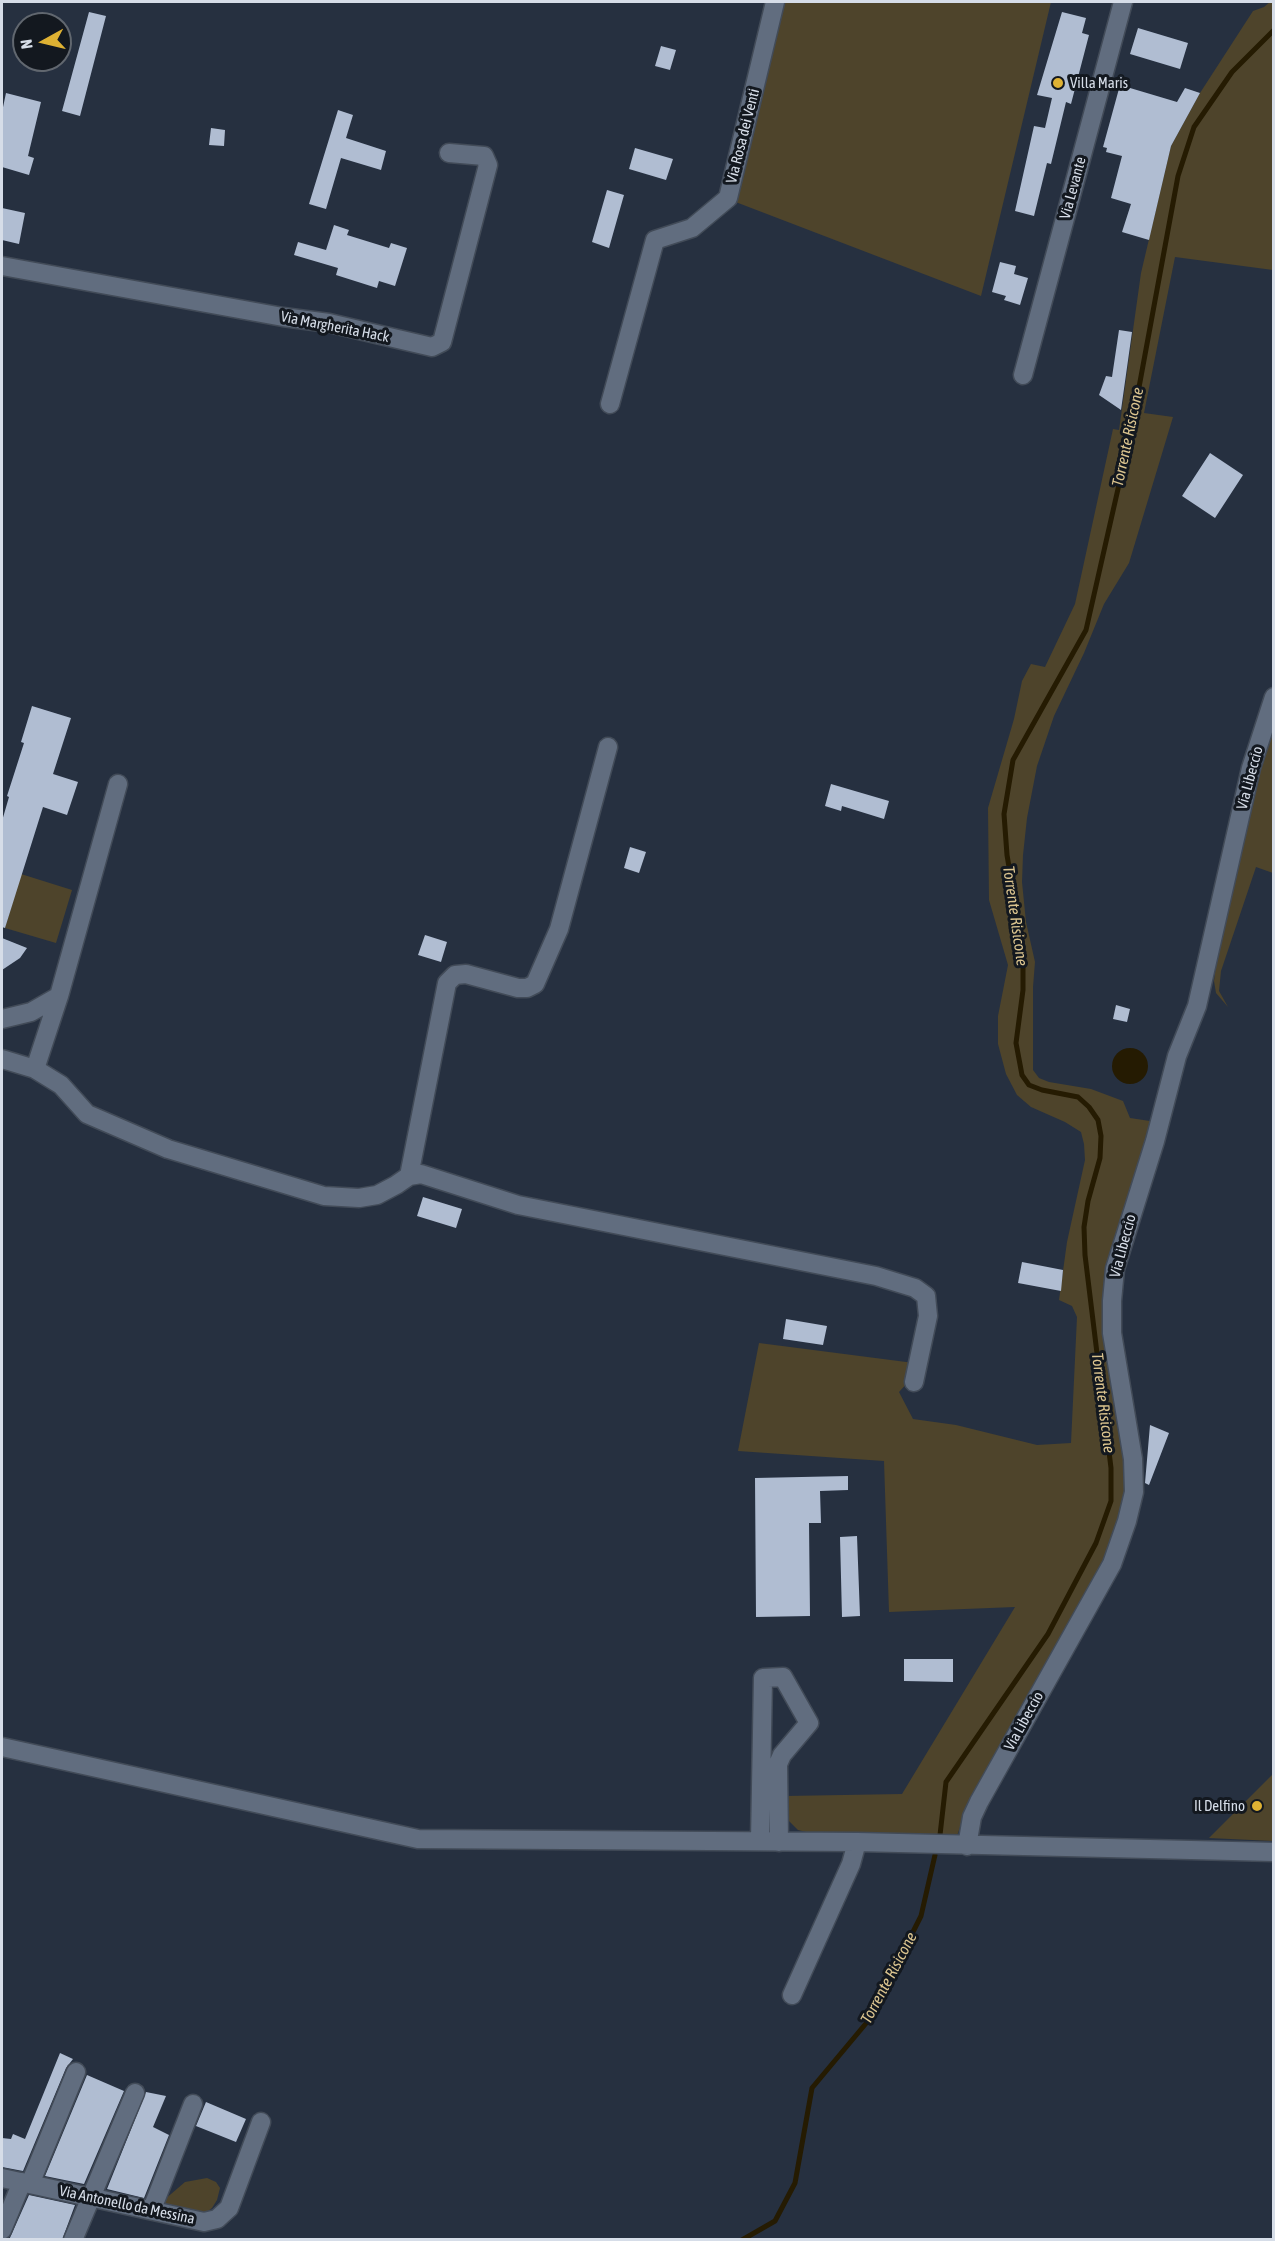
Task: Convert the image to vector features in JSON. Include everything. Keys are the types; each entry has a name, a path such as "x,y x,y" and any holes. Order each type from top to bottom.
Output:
{"street":[{"name":"Via Rosa dei Venti","path":"610,404 655,240 692,228 728,198 775,2"},
{"name":"Via Levante","path":"1023,375 1123,2"},
{"name":"Via Margherita Hack","path":"2,266 283,317 328,322 432,347 442,342 488,165 484,156 449,153"},
{"name":"Via Libeccio","path":"967,1846 972,1817 979,1802 1112,1564 1127,1521 1134,1492 1133,1459 1113,1333 1112,1301 1115,1269 1155,1141 1177,1056 1197,1006 1251,768 1274,697"},
{"path":"409,1176 447,983 455,975 466,974 518,988 527,988 535,984 559,929 608,747"},
{"path":"35,1069 59,996 118,784"},
{"path":"2,1019 31,1012 59,996"},
{"path":"2,1059 35,1069 61,1085 87,1114 168,1149 324,1196 359,1198 376,1195 409,1176 421,1174 518,1205 876,1276 915,1288 926,1296 928,1316 914,1382"},
{"path":"760,1841 763,1678 783,1677 809,1723 782,1755 778,1764 779,1842"},
{"path":"2,1748 417,1839 857,1842 1274,1852"},
{"path":"792,1995 851,1864 857,1842"},
{"path":"2,2230 76,2072"},
{"path":"73,2240 135,2093"},
{"path":"152,2209 193,2104"},
{"name":"Via Antonello da Messina","path":"2,2178 152,2209 163,2215 204,2222 217,2219 229,2208 261,2122"}],"shaded area":[{"path":"783,2 1051,2 981,296 733,201"},
{"path":"1273,2 1273,270 1175,257 1144,413 1173,417 1129,563 1104,604 1054,716 1037,766 1023,855 1022,882 1026,922 1035,962 1033,1070 1039,1078 1049,1082 1091,1089 1123,1101 1130,1118 1150,1121 1137,1174 1114,1240 1109,1268 1125,1443 1123,1513 1103,1565 966,1809 957,1836 798,1830 788,1820 785,1796 902,1794 1015,1607 889,1612 884,1461 738,1451 759,1343 914,1363 909,1381 899,1392 913,1419 956,1425 1037,1445 1071,1443 1077,1317 1072,1306 1059,1300 1067,1242 1085,1160 1084,1144 1081,1132 1031,1107 1017,1095 1006,1074 998,1044 998,1016 1008,965 989,900 988,808 1014,719 1022,681 1031,664 1045,667 1075,604 1113,429 1119,430 1141,273 1171,146 1200,93 1253,11"},
{"path":"1273,714 1273,873 1256,867 1221,971 1219,991 1228,1007 1216,993 1214,981 1217,958 1239,844"},
{"path":"21,874 72,890 56,943 5,928"},
{"path":"1130,1048 1143,1053 1148,1066 1143,1079 1130,1084 1117,1079 1112,1066 1117,1053"},
{"name":"Il Delfino","path":"1273,1774 1273,1841 1209,1838"},
{"path":"207,2178 216,2182 220,2188 212,2208 203,2215 163,2206 164,2200 185,2182"}],"building":[{"path":"89,12 106,16 80,116 62,111"},
{"path":"1062,12 1086,18 1082,33 1089,35 1071,104 1066,102 1051,164 1047,163 1034,216 1015,211 1034,126 1045,128 1052,98 1037,95"},
{"path":"1138,28 1188,43 1180,69 1130,54"},
{"path":"661,46 676,50 670,70 655,66"},
{"path":"1120,85 1177,102 1185,88 1200,93 1171,146 1149,240 1122,232 1131,204 1111,198 1122,156 1106,152 1107,148 1103,147"},
{"path":"6,93 41,102 28,156 34,158 29,175 2,167 2,112"},
{"path":"338,110 353,115 346,138 386,151 381,170 341,158 326,209 309,204"},
{"path":"211,128 225,130 224,146 209,145"},
{"path":"635,148 673,159 666,180 629,169"},
{"path":"607,190 624,195 609,248 592,242"},
{"path":"2,208 25,213 19,244 2,240"},
{"path":"334,225 349,230 347,235 389,248 391,243 407,248 395,286 379,281 377,288 336,275 338,268 294,255 298,242 326,250"},
{"path":"1000,262 1016,266 1014,274 1028,278 1020,305 1004,300 1006,296 992,292"},
{"path":"1119,330 1132,332 1121,410 1099,395 1106,376 1112,377"},
{"path":"1210,453 1243,475 1215,518 1182,496"},
{"path":"32,706 71,718 53,774 78,782 67,815 43,807 5,928 2,927 2,821"},
{"path":"831,784 889,801 884,819 842,806 841,811 825,806"},
{"path":"630,847 646,852 639,873 624,868"},
{"path":"425,935 447,942 441,962 418,955"},
{"path":"2,938 27,948 20,958 2,970"},
{"path":"1116,1005 1130,1009 1127,1022 1113,1019"},
{"path":"423,1197 462,1209 456,1228 417,1216"},
{"path":"1022,1262 1063,1270 1061,1291 1018,1283"},
{"path":"786,1319 827,1326 823,1345 783,1339"},
{"path":"1150,1425 1169,1433 1149,1485 1145,1483"},
{"path":"848,1476 848,1490 820,1491 821,1523 809,1523 810,1616 756,1617 755,1478"},
{"path":"857,1536 860,1616 842,1617 840,1537"},
{"path":"904,1659 953,1659 953,1682 904,1681"},
{"path":"60,2053 73,2059 66,2068 23,2171 2,2167 2,2138 11,2139 13,2134 25,2139"},
{"path":"87,2075 124,2091 84,2184 45,2176"},
{"path":"146,2092 166,2096 153,2127 169,2135 144,2198 107,2189"},
{"path":"206,2102 246,2119 236,2142 196,2126"},
{"path":"29,2195 75,2205 62,2240 9,2240"}],"waterway":[{"name":"Torrente Risicone","path":"940,1835 946,1782 1048,1634 1096,1543 1111,1501 1111,1468 1085,1255 1084,1227 1088,1201 1100,1158 1101,1136 1098,1120 1078,1097 1029,1085 1022,1075 1016,1043 1023,990 1023,950 1007,855 1004,814 1013,760 1086,630 1130,436 1178,176 1194,127 1232,72 1274,30"},
{"name":"Torrente Risicone","path":"742,2240 775,2221 795,2183 812,2088 868,2021 921,1916 935,1855"}],"place":[{"name":"Villa Maris","path":"1058,83"},
{"name":"Il Delfino","path":"1257,1806"}]}
